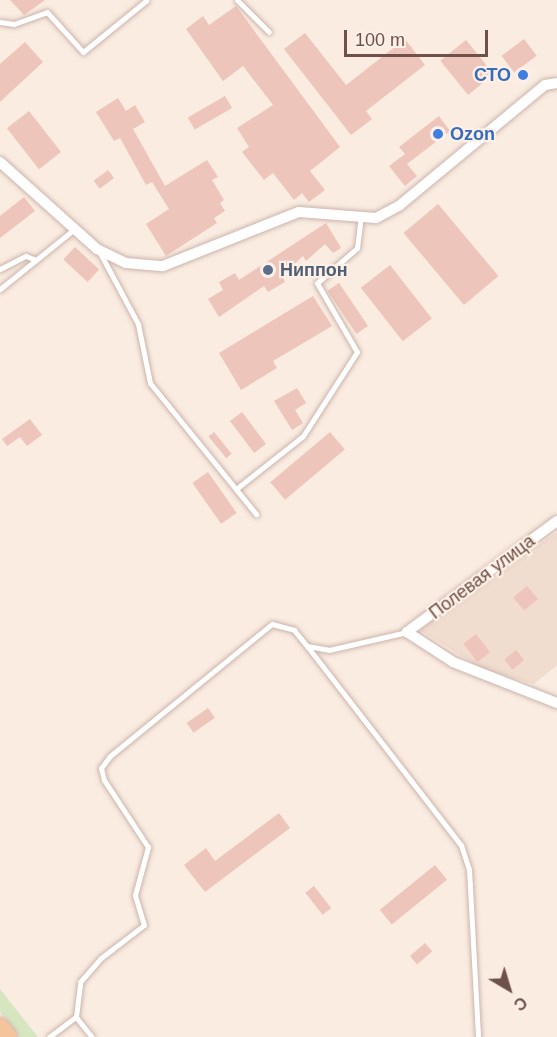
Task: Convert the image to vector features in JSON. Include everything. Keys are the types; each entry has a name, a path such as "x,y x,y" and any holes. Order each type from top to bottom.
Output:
{"main road":[{"path":"0,1026 9,1037"}],"street":[{"path":"0,162 73,230 98,249 126,263 163,266 298,212 318,210 361,218 376,218 400,205 545,85 557,83"},
{"name":"Полевая улица","path":"407,633 557,521"},
{"path":"407,633 453,662 557,703"}],"lane":[{"path":"0,22 14,24 46,12 83,51 147,0"},
{"path":"237,0 269,32"},
{"path":"236,489 303,436 357,352 317,283 357,248 361,218"},
{"path":"0,289 73,230"},
{"path":"98,249 138,324 150,383 256,514"},
{"path":"0,269 26,256 36,260"},
{"path":"92,1037 76,1017 80,982 101,958 144,925 135,895 147,854 146,839 104,780 101,768 272,624 294,630 461,845 469,869 478,1037"},
{"path":"307,646 329,650 407,633"},
{"path":"49,1037 76,1017"},
{"path":"0,1018 18,1037"}],"shaded area":[{"path":"557,532 557,665 534,684 482,669 420,630"}],"green space":[{"path":"0,989 38,1037 20,1037 0,1012"}],"building":[{"path":"10,0 45,0 24,15"},
{"path":"236,6 340,147 310,171 325,190 309,202 302,193 294,200 273,173 264,180 242,152 249,147 237,128 273,105 243,66 223,81 186,29 203,16 209,25"},
{"path":"305,33 346,85 405,39 425,65 366,111 372,119 351,135 284,49"},
{"path":"524,39 537,56 514,73 502,56"},
{"path":"466,40 494,74 468,95 440,61"},
{"path":"25,42 43,62 0,102 0,64"},
{"path":"225,96 232,108 195,130 188,118"},
{"path":"118,98 126,111 135,105 145,122 133,129 165,186 207,160 218,177 212,180 224,200 220,203 225,211 214,218 217,223 166,256 146,224 169,209 152,182 146,185 120,138 114,141 96,112"},
{"path":"29,111 61,152 39,169 7,128"},
{"path":"439,116 450,131 407,164 417,176 405,186 389,166 405,154 399,147"},
{"path":"108,170 114,178 100,189 94,181"},
{"path":"24,197 35,211 0,238 0,216"},
{"path":"438,204 498,276 464,305 404,233"},
{"path":"326,223 341,248 333,253 325,244 306,261 303,256 282,275 285,282 268,292 264,286 219,317 208,299 223,290 219,282 235,273 239,280"},
{"path":"75,247 99,270 88,282 63,259"},
{"path":"390,265 432,319 403,341 361,288"},
{"path":"339,283 368,326 356,334 327,291"},
{"path":"313,296 332,326 273,361 277,368 241,390 219,353"},
{"path":"297,388 306,403 295,410 303,423 292,430 274,401"},
{"path":"242,412 266,444 254,453 230,421"},
{"path":"30,419 42,435 27,446 20,437 7,446 2,439"},
{"path":"214,432 232,454 226,458 209,436"},
{"path":"330,432 345,450 285,500 270,482"},
{"path":"208,472 237,513 221,524 192,483"},
{"path":"527,586 538,599 524,611 513,598"},
{"path":"476,634 490,652 478,662 463,644"},
{"path":"516,650 524,660 513,670 504,659"},
{"path":"208,708 215,718 194,733 187,723"},
{"path":"279,813 290,828 205,892 184,865 206,848 215,861"},
{"path":"435,865 447,880 392,924 380,910"},
{"path":"314,886 331,908 323,915 305,893"},
{"path":"425,943 432,951 417,964 410,956"}],"place":[{"name":"СТО","path":"523,75"},
{"name":"Ozon","path":"438,134"},
{"name":"Ниппон","path":"268,270"}]}
